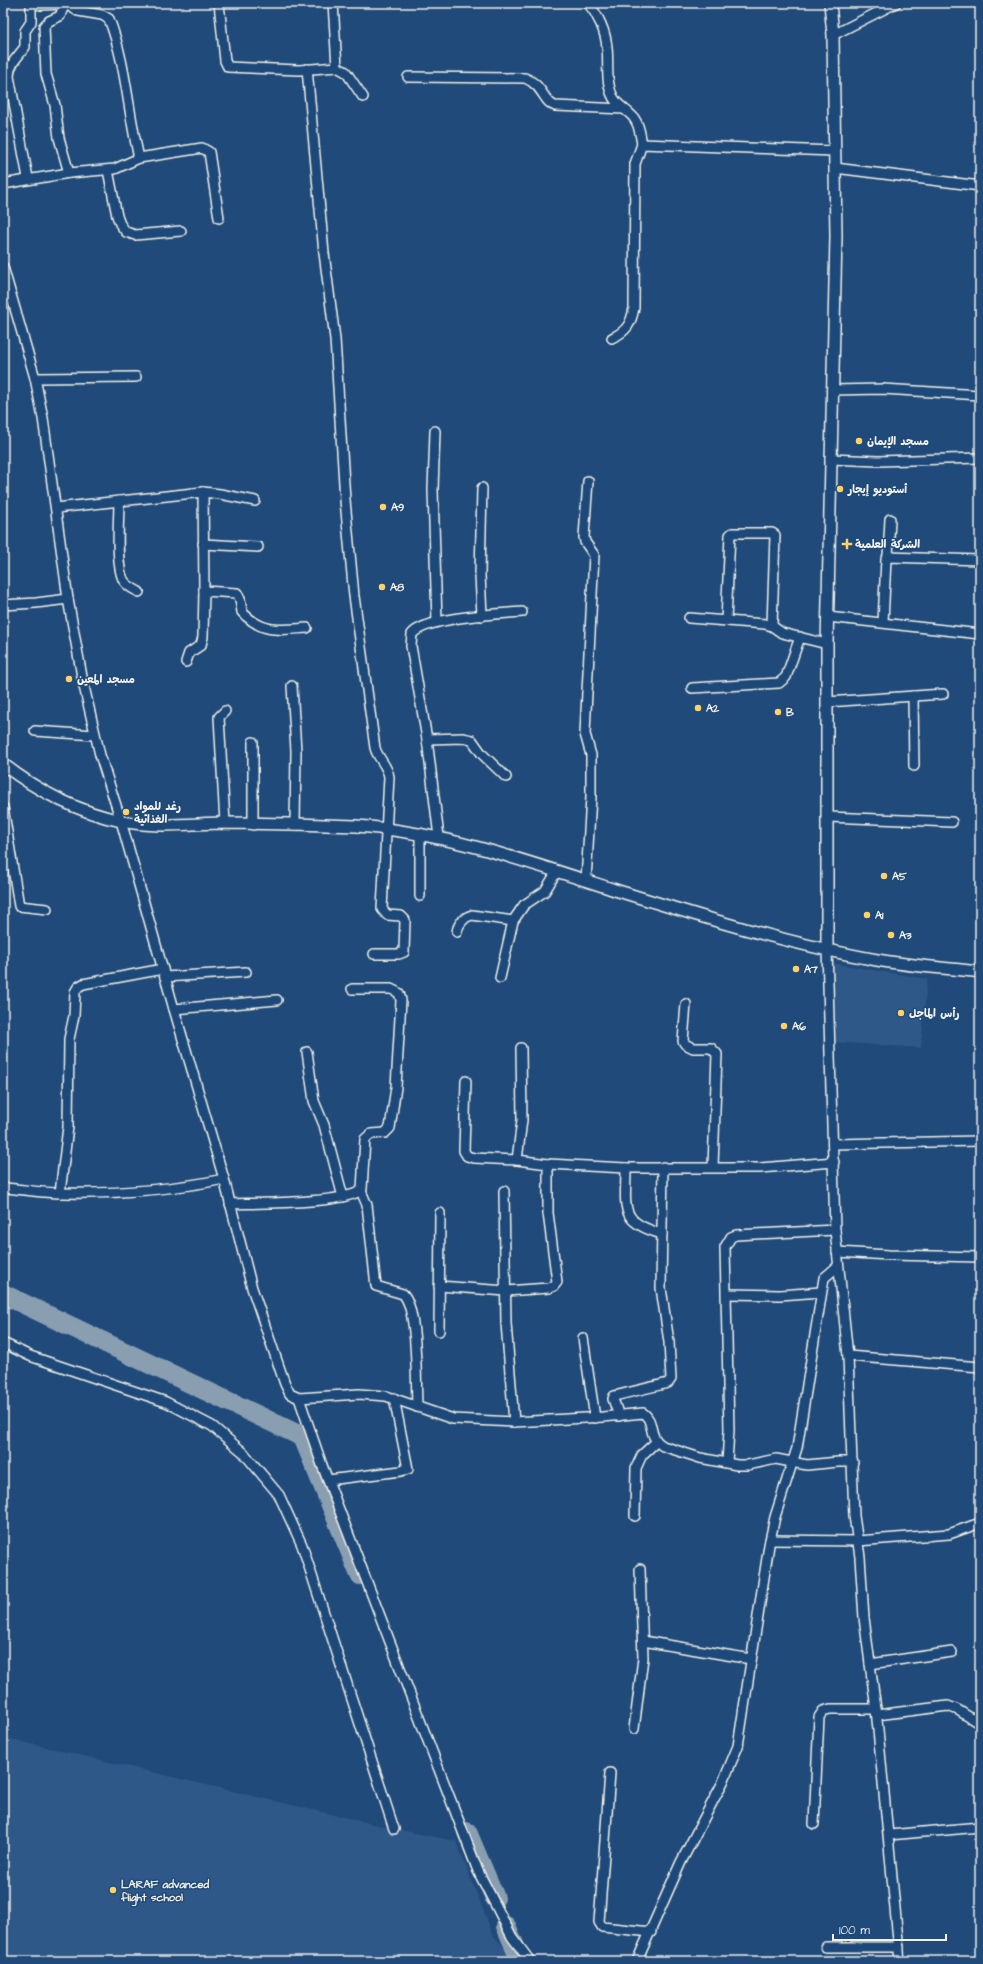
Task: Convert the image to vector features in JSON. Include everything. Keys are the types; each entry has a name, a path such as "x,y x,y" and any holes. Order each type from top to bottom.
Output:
{"street":[{"path":"28,178 9,76 10,69 14,61 25,48 25,31 31,22 31,3"},
{"path":"35,3 40,5 65,4 86,13 102,15 109,19 130,100 132,129 140,158"},
{"path":"219,3 225,62 228,67 299,70 337,66 346,72 363,97"},
{"path":"332,3 337,66"},
{"path":"588,3 600,22 606,40 612,96 637,122 642,144 635,164 634,308 629,327 623,333 612,338"},
{"path":"830,3 833,35 836,259 830,459 827,644 827,949 835,1230 848,1356 854,1516 889,1835 900,1961"},
{"path":"833,35 896,3"},
{"path":"65,4 60,16 49,21 44,26 46,74 55,105 59,138 69,172"},
{"path":"307,69 324,253 335,339 345,500 354,596 375,748 388,772 387,828 382,909 387,915 401,916 404,918 404,950 402,954 374,954"},
{"path":"408,77 525,78 536,84 548,102 555,106 588,109 624,109"},
{"path":"642,144 834,151"},
{"path":"3,184 28,178 69,172 108,170 122,167 140,158 202,148 207,150 219,218"},
{"path":"835,168 980,186"},
{"path":"108,170 117,216 120,224 126,232 135,235 181,231"},
{"path":"3,267 35,378 43,418 68,599 82,682 108,787 121,821 224,1179 252,1288 281,1373 290,1394 299,1398 359,1394 394,1398 453,1419 514,1422 595,1418 639,1413 645,1415 650,1423 653,1437 656,1442 663,1446 700,1458 748,1465 776,1459 807,1465 853,1462"},
{"path":"35,378 136,377"},
{"path":"832,390 883,389 980,395"},
{"path":"435,431 433,490 436,622"},
{"path":"830,459 878,461 980,458"},
{"path":"586,880 591,776 591,755 586,741 586,720 594,555 585,542 584,537 588,481"},
{"path":"482,488 480,576 482,616"},
{"path":"56,508 203,492 255,501"},
{"path":"186,662 189,653 201,645 202,642 204,591 203,492"},
{"path":"120,501 118,541 122,576 126,584 139,592"},
{"path":"883,622 886,559 888,557 890,520"},
{"path":"726,621 730,534 772,533 775,535 772,626"},
{"path":"204,544 258,547"},
{"path":"888,557 980,560"},
{"path":"204,591 237,593 240,599 242,612 265,629 274,630 307,628"},
{"path":"3,604 30,604 68,599"},
{"path":"439,837 427,739 411,639 415,630 436,622 522,612"},
{"path":"828,617 980,634"},
{"path":"689,618 772,626 777,631 827,644"},
{"path":"692,688 779,683 786,677 800,637"},
{"path":"292,686 296,750 295,825"},
{"path":"827,702 943,694"},
{"path":"913,696 914,766"},
{"path":"225,712 219,717 225,823"},
{"path":"35,731 95,735"},
{"path":"427,739 463,738 472,740 482,754 506,777"},
{"path":"253,742 253,825"},
{"path":"3,764 21,779 50,794 92,812 121,821 153,824 225,823 387,828 420,833 439,837 557,871 746,929 827,949 902,964 980,972"},
{"path":"3,807 19,906 47,909"},
{"path":"828,817 952,822"},
{"path":"420,833 420,896"},
{"path":"500,978 514,921 524,905 544,891 557,871"},
{"path":"457,932 462,921 468,916 472,915 514,921"},
{"path":"60,1193 68,1127 69,1039 74,1016 74,992 78,987 83,984 164,973 246,972"},
{"path":"352,989 391,989 399,993 401,1000 396,1087 390,1128 385,1133 371,1134 365,1139 363,1186 361,1191 367,1205 376,1286 403,1294 409,1303 416,1354 417,1407"},
{"path":"174,1009 277,1000"},
{"path":"686,1004 683,1041 685,1044 693,1048 712,1048 716,1054 713,1167"},
{"path":"517,1160 522,1136 521,1048"},
{"path":"307,1052 314,1102 324,1125 343,1197"},
{"path":"466,1081 464,1151 467,1156 474,1158 626,1168 760,1168 834,1162"},
{"path":"833,1144 980,1141"},
{"path":"439,1286 506,1291 549,1288 554,1286 556,1282 548,1213 548,1164"},
{"path":"619,1416 613,1399 614,1396 668,1383 672,1379 669,1342 661,1288 663,1167"},
{"path":"626,1168 626,1212 635,1223 647,1230 662,1234"},
{"path":"3,1188 60,1193 167,1188 224,1179"},
{"path":"230,1204 320,1200 343,1197 361,1191"},
{"path":"504,1191 506,1323 514,1422"},
{"path":"439,1331 440,1213"},
{"path":"727,1463 729,1430 725,1247 731,1237 743,1234 835,1230"},
{"path":"837,1252 980,1257"},
{"path":"637,1961 681,1862 731,1764 738,1746 770,1540 783,1488 793,1462 814,1350 821,1292 824,1278 838,1266"},
{"path":"727,1294 780,1295 821,1292"},
{"path":"583,1338 595,1418"},
{"path":"3,1343 30,1356 166,1402 212,1426 243,1452 279,1495 302,1545 394,1829"},
{"path":"848,1356 980,1367"},
{"path":"299,1398 328,1480 478,1871 512,1937 530,1961"},
{"path":"328,1480 408,1469 394,1398"},
{"path":"635,1516 637,1464 645,1451 656,1442"},
{"path":"770,1540 857,1541 949,1534 980,1523"},
{"path":"634,1729 644,1641 640,1569"},
{"path":"644,1641 751,1659"},
{"path":"870,1664 952,1652"},
{"path":"814,1824 819,1717 823,1711 830,1709 876,1712 948,1706 958,1710 980,1724"},
{"path":"610,1773 599,1922 602,1926 651,1932"},
{"path":"889,1835 980,1827"},
{"path":"826,1947 899,1947"}],"shaded area":[{"path":"832,963 927,979 921,1048 834,1042"},
{"path":"3,1737 394,1829 456,1841 493,1935 516,1961 3,1961"}],"taxiway":[{"path":"3,1294 303,1437 360,1575"},
{"path":"467,1832 495,1898"},
{"path":"506,1926 521,1961"}],"place":[{"name":"مسجد الإيمان","path":"859,441"},
{"name":"أستوديو إيجار","path":"840,489"},
{"name":"A9","path":"383,507"},
{"name":"الشركة العلمية","path":"847,544"},
{"name":"A8","path":"382,587"},
{"name":"مسجد المعين","path":"69,679"},
{"name":"A2","path":"698,708"},
{"name":"B","path":"778,712"},
{"name":"رغد للمواد الغذائية","path":"126,812"},
{"name":"A5","path":"884,876"},
{"name":"A1","path":"867,915"},
{"name":"A3","path":"891,935"},
{"name":"A7","path":"796,969"},
{"name":"رأس الماجل","path":"901,1013"},
{"name":"A6","path":"784,1026"},
{"name":"LARAF advanced flight school","path":"113,1890"}]}
